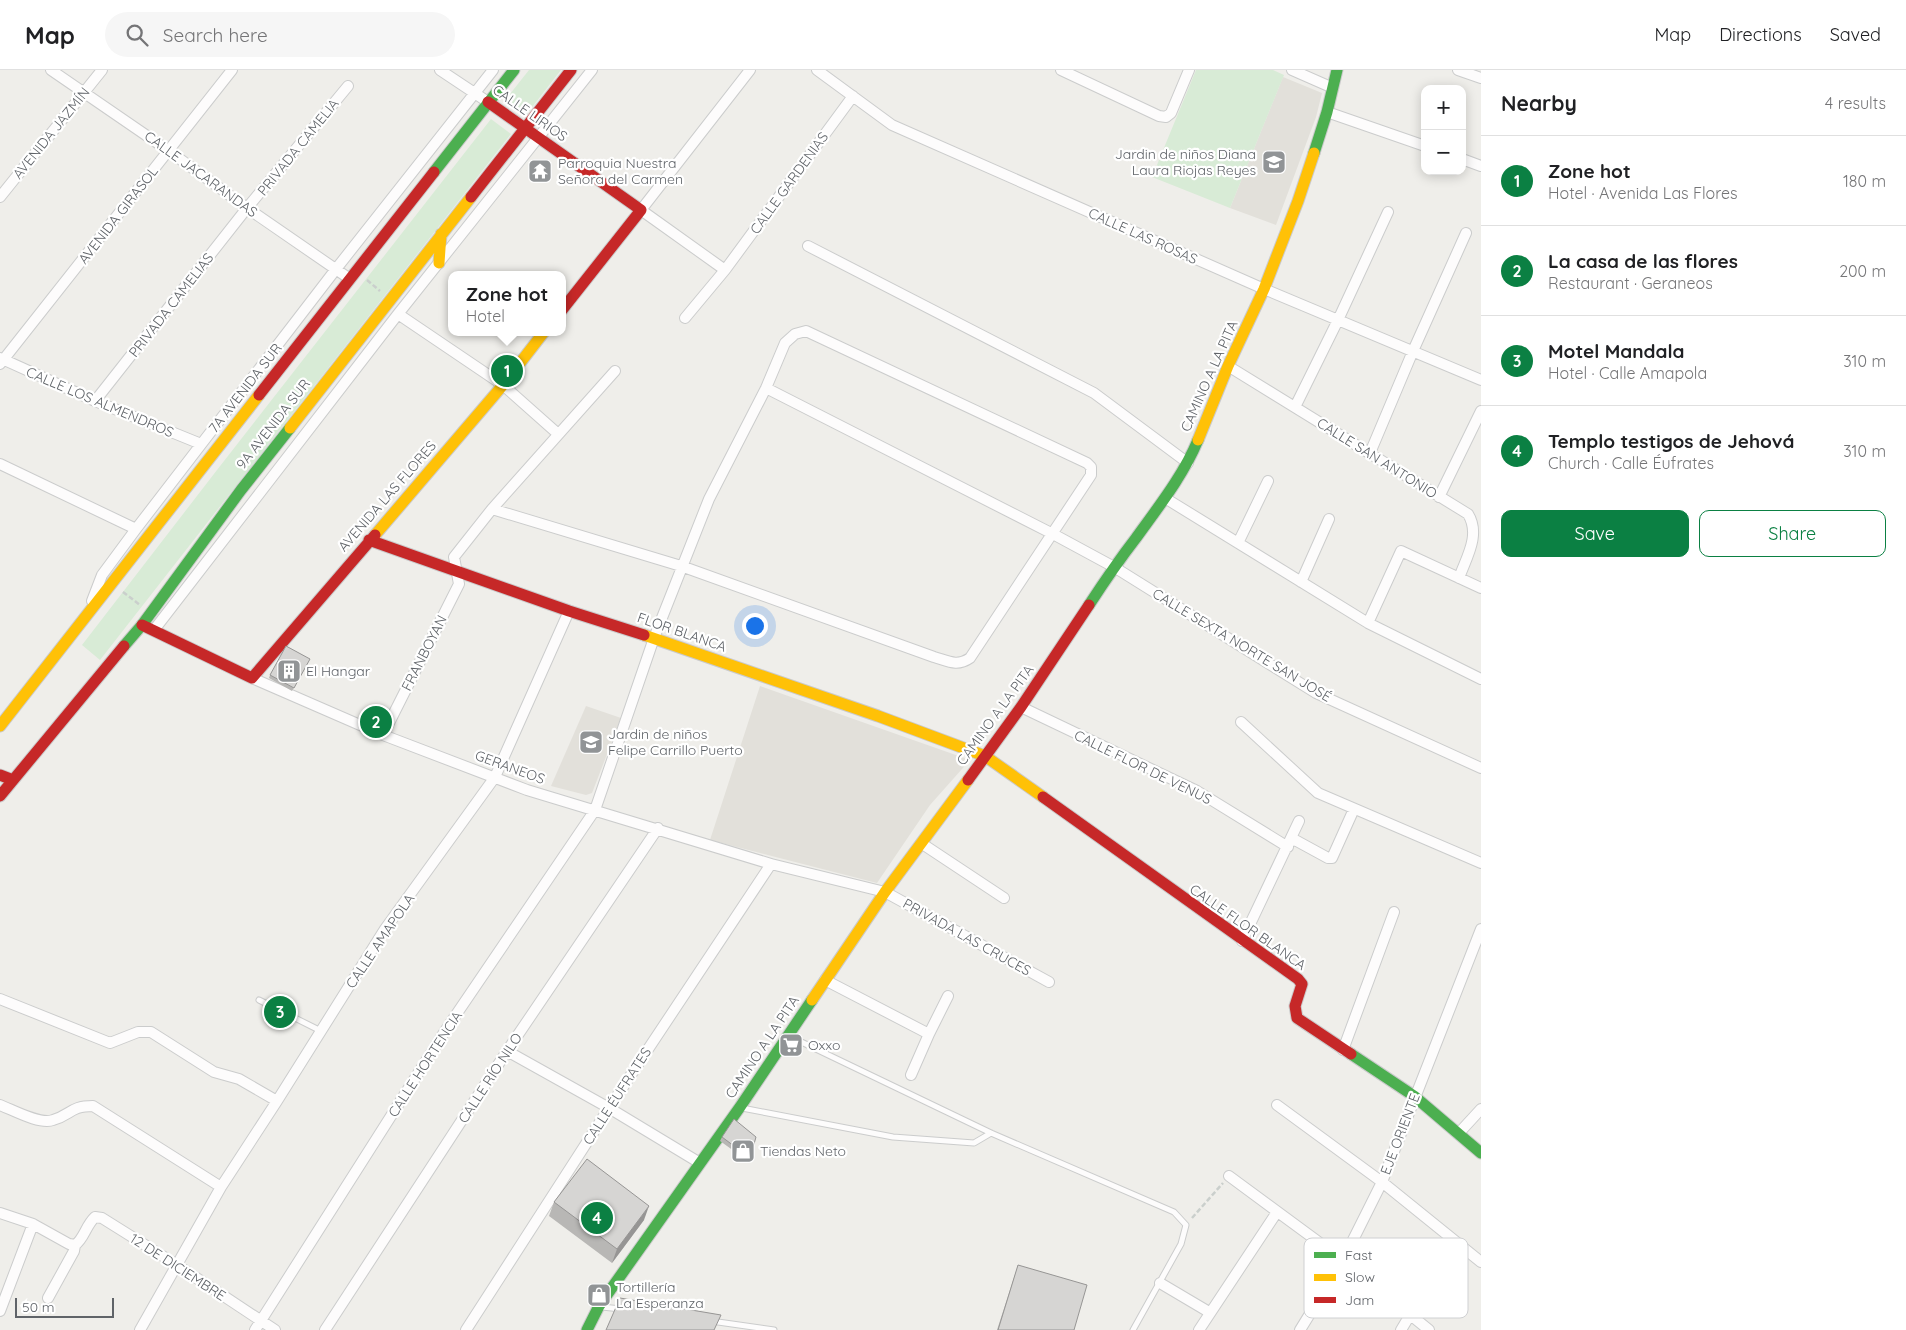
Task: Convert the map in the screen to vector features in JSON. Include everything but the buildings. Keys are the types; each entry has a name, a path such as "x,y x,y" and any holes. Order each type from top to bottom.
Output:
{"street":[{"name":"CALLE JACARANDAS","path":"51,70 84,91 336,269 353,275"},
{"name":"AVENIDA JAZMÍN","path":"0,197 102,70"},
{"name":"AVENIDA GIRASOL","path":"1,361 232,70"},
{"name":"CALLE LIRIOS","path":"440,70 526,128 725,270"},
{"path":"87,616 102,576 136,529 336,269 493,70"},
{"name":"7A AVENIDA SUR","path":"0,726 514,70"},
{"name":"9A AVENIDA SUR","path":"0,796 142,625 241,490 570,70"},
{"path":"154,630 398,314 592,70"},
{"path":"566,305 750,70"},
{"name":"CALLE LAS ROSAS","path":"817,70 892,125 1264,289 1481,380"},
{"path":"1061,70 1159,116 1166,117 1171,113 1189,70"},
{"path":"1292,70 1333,88"},
{"name":"CAMINO A LA PITA","path":"587,1330 600,1306 740,1107 885,892 1021,708 1114,567 1165,498 1188,463 1228,366 1264,289 1298,202 1327,112 1337,70"},
{"path":"1458,70 1481,78"},
{"name":"PRIVADA CAMELIA","path":"248,208 348,86"},
{"name":"CALLE GARDENIAS","path":"685,318 725,270 853,96"},
{"path":"1327,112 1421,145"},
{"path":"1466,160 1481,166"},
{"name":"PRIVADA CAMELIAS","path":"95,401 248,208"},
{"path":"1295,407 1388,212"},
{"path":"1370,453 1466,233"},
{"path":"438,263 441,234"},
{"path":"808,246 1094,393 1188,463"},
{"path":"398,314 503,385 558,434"},
{"name":"CALLE HORTENCIA","path":"258,1325 445,1031 595,810 654,638 681,566 709,499 766,388 785,342 795,334 806,331 1087,462 1091,467 1091,475 1053,534"},
{"name":"AVENIDA LAS FLORES","path":"252,678 503,385 541,336"},
{"name":"CALLE LOS ALMENDROS","path":"1,361 201,444"},
{"name":"CALLE SAN ANTONIO","path":"1228,366 1468,514 1474,523 1474,536 1459,578"},
{"name":"FRANBOYAN","path":"383,735 459,584 454,557 492,509 615,371"},
{"name":"CALLE SEXTA NORTE SAN JOSÉ","path":"766,388 1114,567 1316,693 1481,768"},
{"path":"1439,496 1481,411"},
{"path":"0,464 136,529"},
{"path":"1238,543 1268,481"},
{"path":"1165,498 1368,624 1481,679"},
{"path":"492,509 681,566 934,657 962,663 970,658 1053,534"},
{"path":"1301,582 1329,519"},
{"name":"FLOR BLANCA","path":"369,540 569,611 654,638 878,716 984,756"},
{"path":"1368,624 1401,551 1481,588"},
{"name":"CALLE AMAPOLA","path":"140,1330 221,1187 385,929 494,777 569,611"},
{"name":"GERANEOS","path":"142,625 252,678 383,735 527,790 658,828 771,864 885,892"},
{"name":"CALLE FLOR DE VENUS","path":"1021,708 1197,791 1290,844 1295,840 1328,858 1332,858 1354,809"},
{"path":"1241,722 1318,793 1481,863"},
{"name":"CALLE FLOR BLANCA","path":"984,756 1298,979 1302,984 1302,991 1294,1008 1297,1018 1414,1096 1481,1154"},
{"path":"0,775 13,780"},
{"path":"1242,941 1290,844 1299,821"},
{"name":"CALLE RÍO NILO","path":"325,1330 507,1051 658,828"},
{"path":"921,843 1004,898"},
{"name":"CALLE ÉUFRATES","path":"466,1330 608,1108 771,864"},
{"name":"PRIVADA LAS CRUCES","path":"885,892 1049,982"},
{"path":"1344,1050 1394,912"},
{"name":"EJE ORIENTE","path":"1354,1238 1382,1182 1414,1096 1481,930"},
{"path":"825,980 929,1034"},
{"path":"911,1075 948,996"},
{"path":"0,999 110,1043 138,1032 151,1032 214,1072 239,1079 277,1101"},
{"path":"507,1051 700,1163"},
{"path":"0,1105 43,1122 53,1120 79,1106 93,1106 221,1187"},
{"path":"1277,1105 1382,1182 1451,1238"},
{"path":"1458,1134 1481,1108"},
{"path":"1229,1176 1313,1238"},
{"path":"1199,1330 1277,1212"},
{"path":"0,1213 33,1224 69,1244 75,1245 74,1251 48,1298"},
{"name":"12 DE DICIEMBRE","path":"75,1245 90,1221 95,1217 102,1218 177,1265 258,1325 275,1330"},
{"path":"0,1311 33,1224"},
{"path":"1468,1251 1481,1262"},
{"path":"1160,1283 1210,1312"},
{"name":"EJE ORIENTE","path":"1300,1330 1307,1318"},
{"path":"1401,1330 1408,1318"},
{"path":"1414,1318 1429,1330"}],"lane":[{"path":"259,1000 321,1031"},
{"path":"788,1036 991,1133 1174,1212 1186,1225 1181,1244 1132,1330"},
{"path":"740,1107 893,1136 974,1143 991,1133"},
{"path":"600,1306 632,1310"},
{"path":"703,1320 774,1330"}],"path":[{"path":"353,275 390,299"},
{"path":"112,584 150,613"},
{"path":"1186,1225 1229,1176"}],"shaded area":[{"name":"Jardin de niños Diana Laura Riojas Reyes","path":"1283,77 1322,93 1316,117 1276,225 1230,208"},
{"path":"760,686 970,760 930,805 877,883 710,840"},
{"name":"Jardin de niños Felipe Carrillo Puerto","path":"586,706 621,718 592,793 586,795 551,786"}],"green space":[{"path":"529,70 561,70 526,115 506,99"},
{"path":"1196,70 1273,70 1284,75 1230,208 1152,177"},
{"path":"491,119 511,134 100,660 82,645"}],"traffic: fast":[{"path":"434,172 514,70"},
{"path":"1314,153 1327,112 1337,70"},
{"path":"124,646 142,625 241,490 290,428"},
{"path":"1089,605 1170,491 1198,440"},
{"path":"587,1330 599,1306 740,1107 812,1000"},
{"path":"1351,1054 1414,1096 1481,1153"}],"traffic: slow":[{"path":"1198,440 1228,366 1264,289 1298,201 1314,153"},
{"path":"290,428 471,197"},
{"path":"439,263 441,234"},
{"path":"375,535 503,385 541,336"},
{"path":"0,726 259,395"},
{"path":"644,635 878,716 985,756 1043,797"},
{"path":"812,1000 885,892 968,780"}],"traffic: jam":[{"path":"471,197 571,70"},
{"path":"488,102 641,210 566,305"},
{"path":"259,395 434,172"},
{"path":"142,625 252,678 375,535"},
{"path":"369,540 569,611 644,635"},
{"path":"968,780 1021,707 1089,605"},
{"path":"0,796 124,646"},
{"path":"0,775 13,780"},
{"path":"1043,797 1298,979 1302,984 1295,1006 1297,1018 1351,1054"}],"place":[{"name":"Jardin de niños Diana Laura Riojas Reyes","path":"1274,162"},
{"name":"Parroquia Nuestra Señora del Carmen","path":"540,171"},
{"name":"Zone hot","path":"507,371"},
{"name":"El Hangar","path":"289,671"},
{"name":"La casa de las flores","path":"376,722"},
{"name":"Jardin de niños Felipe Carrillo Puerto","path":"591,742"},
{"name":"Motel Mandala","path":"280,1012"},
{"name":"Oxxo","path":"791,1045"},
{"name":"Tiendas Neto","path":"743,1151"},
{"name":"Templo testigos de Jehová","path":"597,1218"},
{"name":"Tortillería La Esperanza","path":"599,1295"}]}
